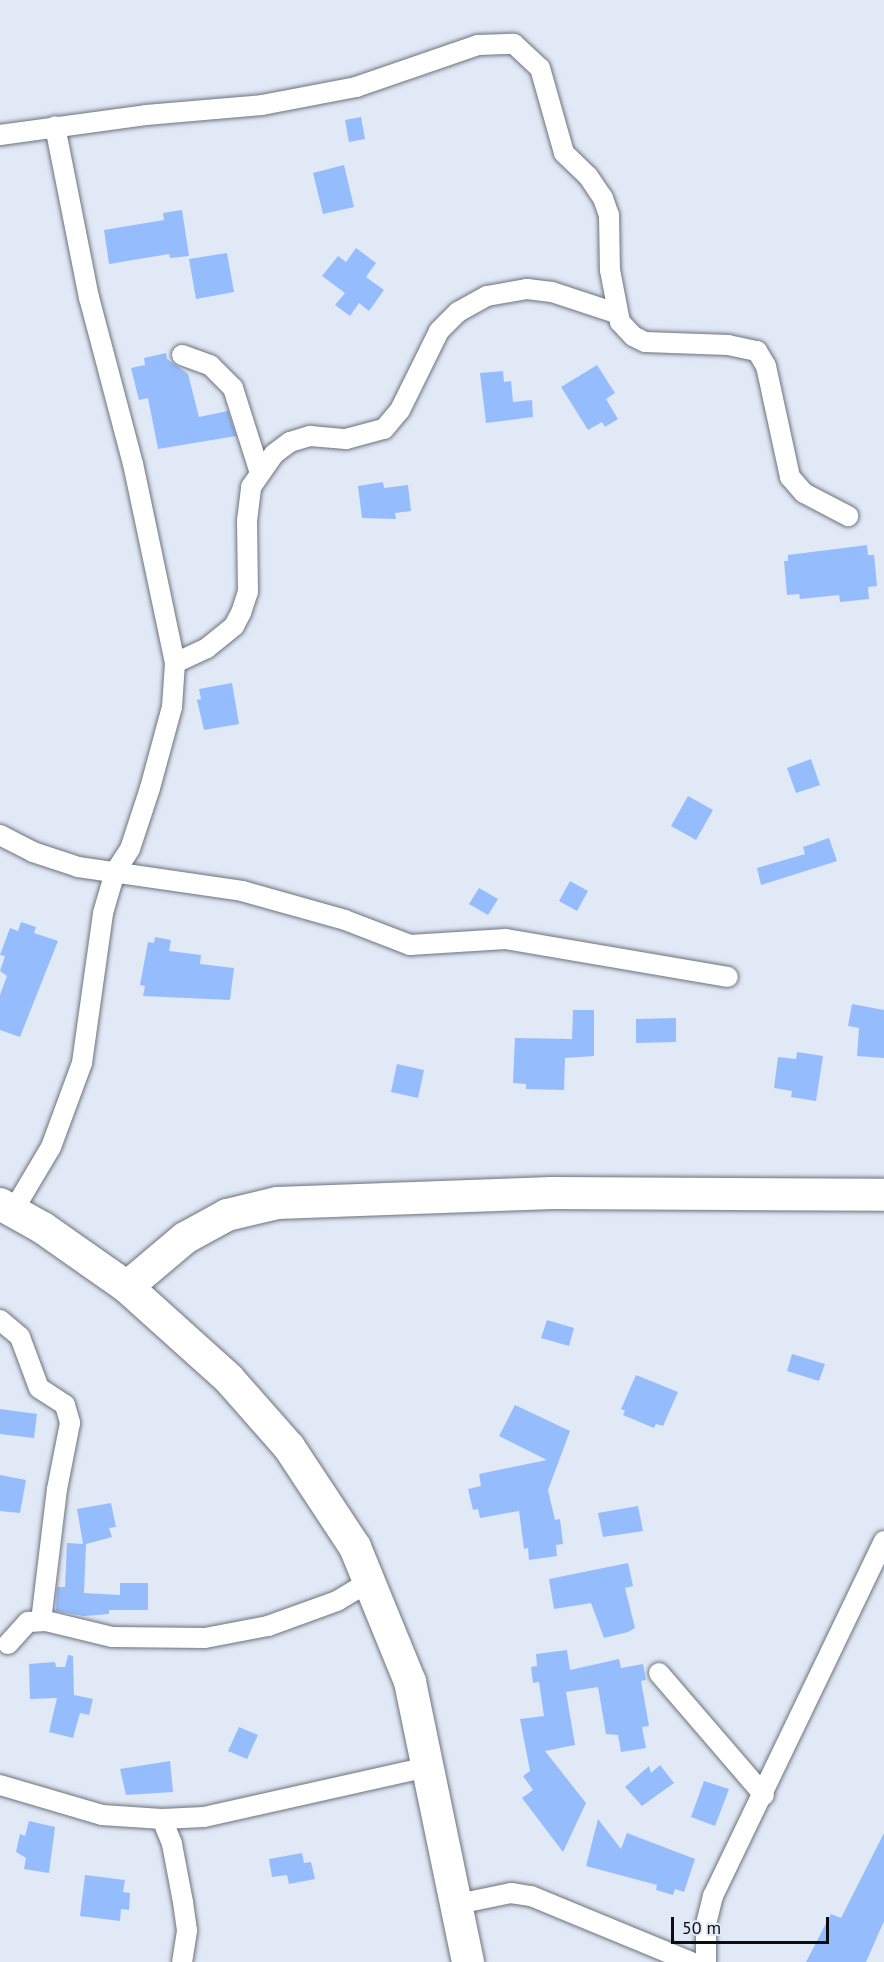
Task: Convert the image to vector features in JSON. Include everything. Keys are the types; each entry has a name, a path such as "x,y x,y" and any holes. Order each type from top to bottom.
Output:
{"main road":[{"path":"127,1287 185,1239 227,1215 277,1203 552,1193 884,1195"},
{"path":"7,1208 43,1228 127,1287 164,1317 259,1410 289,1447 355,1547 410,1682 458,1904 468,1962"}],"street":[{"path":"0,135 55,126 262,105 356,87 478,45 514,44 540,68 564,153 588,176 603,198 609,215 610,270 616,313 625,328 639,340 663,345 728,345 752,349 760,355 769,375 790,477 804,493 848,516"},
{"path":"7,1208 51,1147 82,1063 103,913 115,872 130,849 150,788 172,707 175,663 133,464 89,298 55,126"},
{"path":"175,663 207,648 234,626 241,613 248,592 247,521 251,487 260,470 290,442 310,436 366,436 384,429 400,410 439,331 458,312 487,296 527,289 552,292 616,313"},
{"path":"182,355 210,365 233,388 260,470"},
{"path":"0,836 33,852 78,867 242,891 345,920 410,945 506,939 728,977"},
{"path":"0,1320 20,1337 39,1388 65,1405 70,1423 57,1489 41,1621"},
{"path":"706,1962 706,1924 713,1896 764,1795 884,1541"},
{"path":"8,1644 23,1626 41,1621 112,1637 205,1638 268,1626 337,1601 369,1582"},
{"path":"658,1673 764,1795"},
{"path":"0,1785 102,1815 162,1819 204,1817 427,1767"},
{"path":"162,1819 171,1844 183,1902 187,1931 182,1962"},
{"path":"458,1904 511,1893 531,1896 691,1962"}],"building":[{"path":"361,117 365,139 349,142 345,120"},
{"path":"344,165 354,207 323,214 313,173"},
{"path":"182,210 189,256 170,258 169,254 109,264 104,230 164,220 163,213"},
{"path":"356,248 376,263 366,277 384,290 369,311 359,303 350,316 335,305 345,293 322,276 338,256 346,262"},
{"path":"227,253 234,292 196,299 189,259"},
{"path":"166,353 167,359 188,374 199,417 228,411 236,436 158,449 148,398 139,400 131,368 145,365 144,358"},
{"path":"597,365 615,393 606,399 618,419 605,427 602,422 588,430 561,387"},
{"path":"503,371 504,382 511,381 513,402 532,400 533,417 486,423 480,373"},
{"path":"383,482 384,488 408,485 411,511 395,513 396,519 362,518 358,486"},
{"path":"867,545 868,555 874,555 877,586 868,587 869,599 840,602 839,595 800,599 799,594 787,595 784,561 788,561 788,555"},
{"path":"232,683 239,724 204,730 197,700 201,699 199,689"},
{"path":"811,759 820,785 796,793 787,768"},
{"path":"688,796 713,810 696,840 671,826"},
{"path":"829,838 837,861 761,885 757,868 805,854 803,847"},
{"path":"570,881 588,891 577,911 559,901"},
{"path":"479,888 498,899 488,915 469,904"},
{"path":"21,922 36,927 34,933 58,941 20,1037 0,1030 0,995 7,976 0,971 5,956 0,955 10,928 18,931"},
{"path":"155,937 171,940 169,951 201,955 200,964 234,968 230,1000 143,996 145,986 140,985 148,942 154,943"},
{"path":"852,1004 884,1010 884,1058 857,1056 859,1028 848,1026"},
{"path":"573,1010 594,1010 594,1056 565,1058 564,1090 526,1089 526,1084 513,1083 515,1038 572,1039"},
{"path":"676,1018 676,1042 636,1043 636,1019"},
{"path":"797,1052 823,1056 816,1101 791,1097 792,1091 774,1088 778,1057 796,1059"},
{"path":"397,1064 424,1070 418,1098 391,1092"},
{"path":"547,1320 574,1328 569,1346 541,1338"},
{"path":"792,1354 825,1364 819,1381 787,1371"},
{"path":"636,1375 678,1392 663,1426 656,1424 654,1428 623,1415 625,1411 621,1409"},
{"path":"515,1405 570,1431 548,1490 555,1520 560,1519 563,1544 556,1545 557,1556 529,1560 528,1548 524,1549 519,1511 480,1518 478,1509 473,1510 468,1489 481,1486 479,1474 547,1460 499,1436"},
{"path":"0,1409 37,1414 34,1438 0,1434"},
{"path":"0,1475 26,1480 20,1513 0,1511"},
{"path":"111,1503 116,1527 109,1528 112,1537 86,1544 84,1593 120,1595 120,1583 148,1583 148,1610 109,1610 109,1614 84,1616 56,1611 57,1587 65,1587 67,1543 83,1544 77,1509"},
{"path":"638,1506 643,1531 603,1537 598,1513"},
{"path":"628,1563 633,1586 625,1588 635,1628 604,1638 591,1603 554,1609 549,1579"},
{"path":"567,1650 570,1670 619,1659 621,1668 643,1664 646,1680 641,1681 649,1726 642,1727 646,1748 621,1752 618,1735 606,1734 598,1687 566,1692 575,1745 545,1751 586,1803 563,1852 522,1798 533,1790 523,1776 530,1771 520,1719 544,1716 539,1682 533,1683 531,1667 537,1666 536,1654"},
{"path":"68,1655 73,1656 74,1695 93,1699 89,1715 80,1713 73,1738 49,1732 57,1698 30,1699 29,1664 55,1662 56,1667 65,1667"},
{"path":"239,1727 258,1735 247,1759 228,1751"},
{"path":"170,1761 173,1792 126,1795 120,1769"},
{"path":"660,1765 674,1783 642,1806 625,1787 649,1766 651,1773"},
{"path":"704,1781 729,1789 715,1826 691,1817"},
{"path":"598,1819 621,1849 627,1833 695,1859 684,1892 675,1889 673,1895 656,1890 657,1885 586,1866"},
{"path":"29,1821 55,1827 49,1873 24,1869 26,1858 16,1852 20,1834 25,1836"},
{"path":"884,1833 884,1921 866,1962 806,1962 831,1914 841,1918"},
{"path":"302,1853 304,1863 311,1862 315,1879 289,1884 287,1875 272,1877 269,1859"},
{"path":"85,1875 125,1880 123,1892 130,1893 129,1910 121,1909 120,1921 80,1916"}]}
